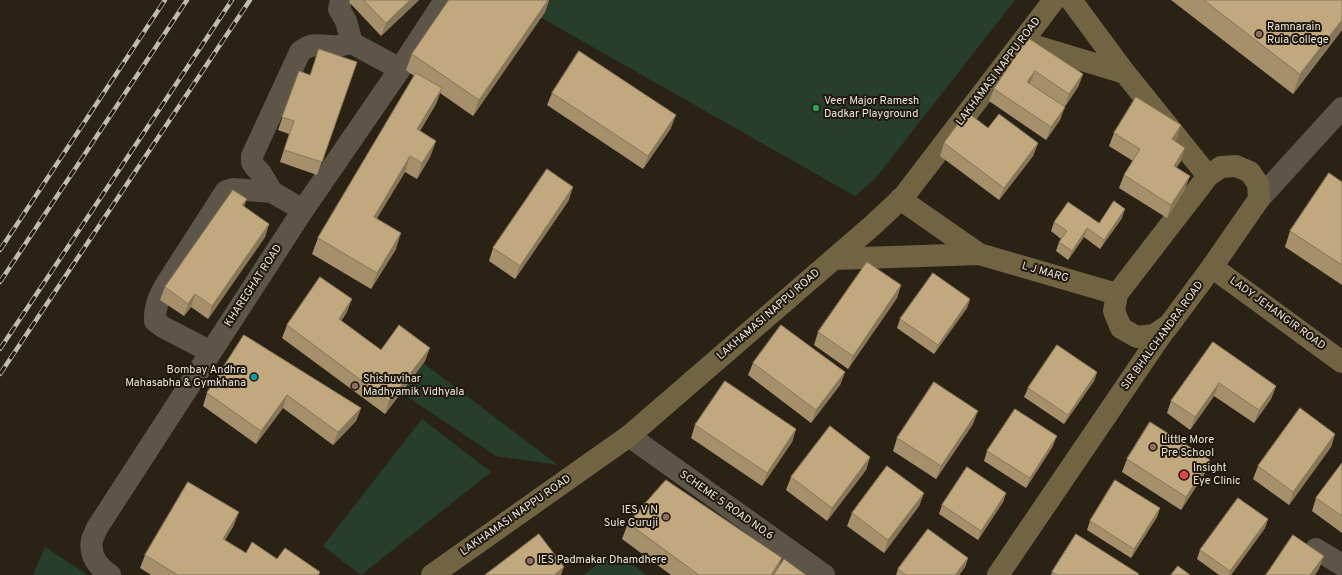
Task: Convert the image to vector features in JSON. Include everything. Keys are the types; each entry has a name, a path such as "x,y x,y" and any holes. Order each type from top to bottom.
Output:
{"street":[{"path":"341,0 340,9 346,21 352,42"},
{"name":"KHAREGHAT ROAD","path":"110,575 95,561 92,551 92,539 97,528 303,210 400,69 445,0"},
{"name":"LAKHAMASI NAPPU ROAD","path":"432,575 629,436 873,225 900,199 1054,0"},
{"path":"1071,0 1125,73 1208,176"},
{"path":"272,192 252,162 252,156 300,52 309,46 331,46 352,42 400,69"},
{"path":"1022,42 1125,73"},
{"name":"SIR BHALCHANDRA ROAD","path":"998,575 1169,325 1212,267 1259,199 1342,108"},
{"path":"1169,325 1154,336 1137,337 1121,328 1114,311 1117,294 1208,176 1221,167 1236,166 1250,172 1258,184 1259,199"},
{"path":"211,352 163,327 155,321 155,314 157,301 165,286 226,191 232,189 272,192 303,210"},
{"name":"L J MARG","path":"900,199 979,254 1117,294"},
{"path":"834,259 979,254"},
{"name":"LADY JEHANGIR ROAD","path":"1212,267 1342,362"},
{"name":"SCHEME 5 ROAD NO.6","path":"629,436 824,575"},
{"path":"1316,549 1342,565"}],"green space":[{"name":"Veer Major Ramesh Dadkar Playground","path":"510,0 1015,0 875,179 855,196"},
{"path":"423,363 558,465 496,456 400,392"},
{"path":"422,419 491,472 361,575 323,546"},
{"path":"45,547 88,575 33,575"},
{"path":"615,552 647,575 583,575"}],"building":[{"path":"364,0 410,0 386,23"},
{"path":"449,0 548,0 479,100 412,54"},
{"path":"1204,0 1342,0 1342,20 1300,74"},
{"path":"1028,38 1083,74 1069,94 1035,71 1027,82 1065,107 1051,127 994,89"},
{"path":"319,49 357,62 322,162 284,150 294,121 282,117 299,71 310,75"},
{"path":"579,51 676,115 648,156 552,93"},
{"path":"416,73 442,88 417,129 436,141 422,163 410,156 374,217 401,233 377,273 318,238"},
{"path":"1136,97 1181,125 1172,139 1185,148 1174,166 1190,176 1171,205 1124,175 1140,149 1114,133"},
{"path":"967,112 988,128 999,114 1038,143 1004,188 944,143"},
{"path":"547,169 573,187 520,266 493,248"},
{"path":"1329,173 1342,182 1342,265 1290,231"},
{"path":"233,190 247,199 242,205 269,224 212,306 195,294 188,304 165,287"},
{"path":"1114,201 1125,209 1104,240 1087,228 1072,251 1059,242 1067,231 1054,222 1068,202 1099,223"},
{"path":"867,262 901,285 853,356 818,332"},
{"path":"933,273 970,299 938,345 900,319"},
{"path":"320,277 352,299 339,319 381,350 399,325 430,348 389,401 287,325"},
{"path":"781,325 845,372 816,410 753,363"},
{"name":"Bombay Andhra Mahasabha & Gymkhana","path":"244,335 361,408 338,432 287,395 261,431 207,393"},
{"path":"1213,342 1276,386 1259,410 1219,383 1195,417 1171,401"},
{"path":"1057,345 1097,372 1068,415 1028,388"},
{"path":"725,381 796,429 767,473 695,425"},
{"path":"934,382 978,411 941,466 897,438"},
{"path":"1300,408 1335,434 1293,492 1258,466"},
{"path":"1015,409 1057,436 1030,478 987,451"},
{"path":"1150,422 1210,460 1186,497 1127,459"},
{"path":"830,426 870,457 832,508 791,477"},
{"path":"1342,463 1342,516 1316,498"},
{"path":"887,466 924,493 888,540 852,513"},
{"path":"967,467 1006,493 981,531 942,505"},
{"name":"IES V N Sule Guruji","path":"666,480 782,558 771,575 699,575 628,523"},
{"path":"1115,480 1160,508 1134,549 1090,521"},
{"path":"188,482 239,512 223,539 246,553 252,542 277,559 285,548 320,572 317,575 178,575 145,555"},
{"path":"1238,498 1268,519 1230,571 1200,550"},
{"path":"928,529 968,558 955,575 906,575 898,569"},
{"path":"539,534 564,567 554,575 485,575"},
{"path":"1076,534 1139,574 1057,575 1052,572"},
{"path":"1293,535 1324,556 1310,575 1266,575"},
{"path":"784,559 806,575 774,575"},
{"path":"1178,566 1190,575 1171,575"}],"railway":[{"path":"0,250 165,0"},
{"path":"0,282 187,0"},
{"path":"0,349 232,0"},
{"path":"0,374 250,0"}],"place":[{"name":"Ramnarain Ruia College","path":"1259,34"},
{"name":"Veer Major Ramesh Dadkar Playground","path":"816,108"},
{"name":"Bombay Andhra Mahasabha & Gymkhana","path":"254,377"},
{"name":"Shishuvihar Madhyamik Vidhyala","path":"355,386"},
{"name":"Little More Pre School","path":"1153,447"},
{"name":"Insight Eye Clinic","path":"1184,475"},
{"name":"IES V N Sule Guruji","path":"666,517"},
{"name":"IES Padmakar Dhamdhere","path":"530,561"}]}
